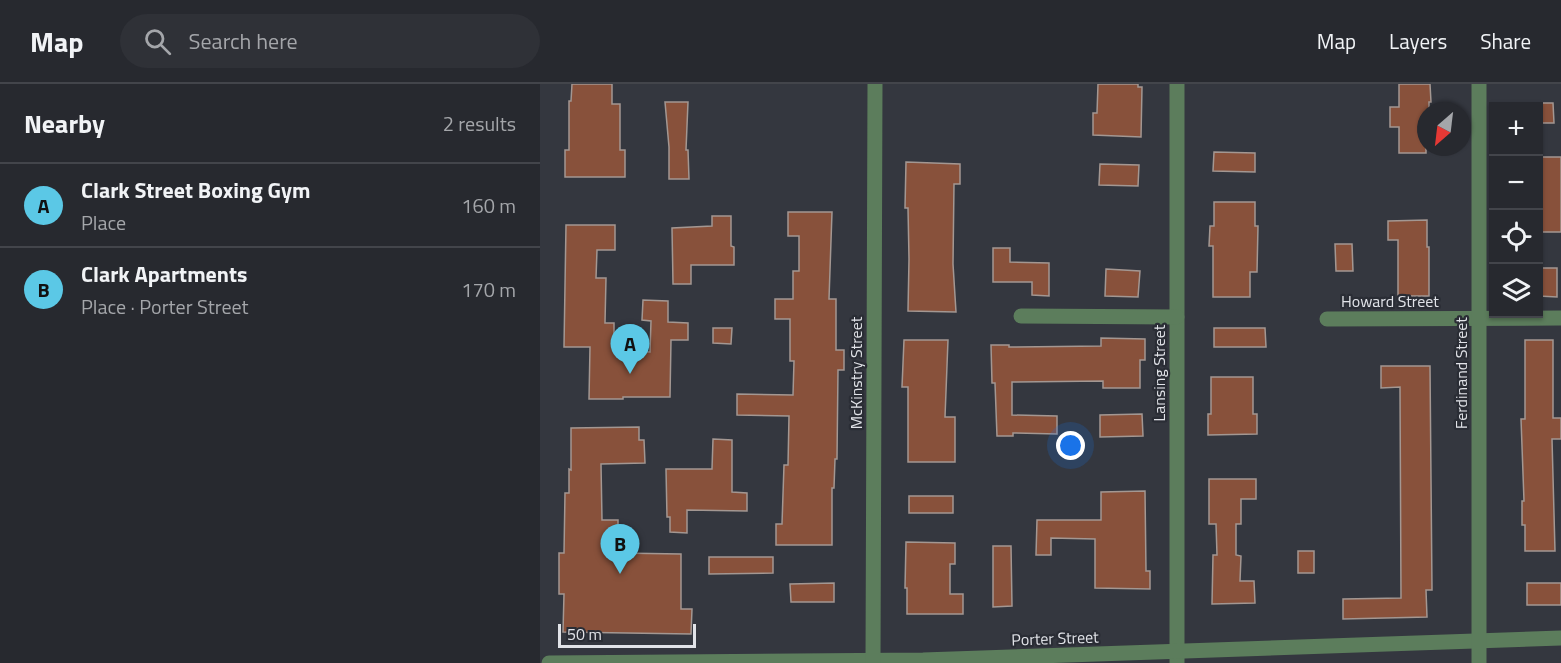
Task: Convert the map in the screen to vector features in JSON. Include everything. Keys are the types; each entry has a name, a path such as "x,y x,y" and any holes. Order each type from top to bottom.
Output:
{"street":[{"name":"McKinstry Street","path":"873,662 875,84"},
{"name":"Lansing Street","path":"1177,84 1177,657"},
{"name":"Ferdinand Street","path":"1479,84 1479,663"},
{"path":"1021,316 1177,317"},
{"name":"Howard Street","path":"1326,319 1561,318"},
{"name":"Porter Street","path":"549,663 873,662 1177,657 1561,638"}],"building":[{"path":"572,84 612,84 612,104 620,104 620,150 625,150 625,177 565,177 565,150 569,150 569,101 571,101"},
{"path":"1098,84 1138,84 1138,87 1142,87 1141,137 1093,135 1093,113 1097,113"},
{"path":"1399,84 1430,84 1431,102 1417,102 1417,153 1399,153 1399,127 1390,127 1390,107 1399,107"},
{"path":"665,102 688,102 686,150 688,150 689,179 669,179"},
{"path":"1543,103 1553,103 1554,123 1543,123"},
{"path":"1214,152 1255,153 1255,172 1213,171"},
{"path":"1543,157 1561,157 1561,232 1543,232"},
{"path":"906,162 960,164 960,184 954,184 953,264 956,312 908,311"},
{"path":"1100,164 1139,165 1138,186 1099,185"},
{"path":"1214,202 1255,202 1255,226 1258,226 1257,272 1250,272 1250,297 1213,297 1213,246 1209,246 1210,226 1214,226"},
{"path":"788,212 832,212 829,299 836,299 836,350 844,350 844,370 838,370 837,459 835,459 834,488 832,488 832,545 776,545 776,524 782,524 784,465 788,465 789,416 737,415 737,394 793,395 794,361 790,361 790,319 775,319 775,299 793,299 793,271 799,271 799,236 788,236"},
{"path":"712,216 731,216 731,246 734,247 734,265 691,265 691,284 673,284 672,228 712,226"},
{"path":"1427,220 1429,296 1398,296 1398,240 1388,240 1388,221"},
{"path":"566,225 615,225 615,250 597,250 596,278 606,278 605,323 614,323 614,351 650,352 651,321 642,320 643,300 668,301 668,322 688,323 688,340 671,340 670,397 589,399 590,347 564,347"},
{"path":"1335,244 1352,244 1353,271 1336,271"},
{"path":"993,248 1010,248 1010,262 1049,263 1049,296 1032,295 1032,282 993,282"},
{"path":"1543,268 1557,268 1557,297 1543,296"},
{"path":"1106,269 1140,271 1138,297 1105,296"},
{"path":"713,328 732,328 731,344 713,343"},
{"path":"1214,328 1265,328 1266,347 1214,347"},
{"path":"1101,338 1145,339 1145,360 1140,360 1140,388 1103,388 1103,381 1012,382 1012,415 1057,416 1057,434 1013,433 1013,436 997,436 991,345 1009,345 1009,347 1101,346"},
{"path":"904,340 948,340 945,417 955,417 955,462 908,462 908,387 902,387"},
{"path":"1525,340 1553,340 1553,418 1561,418 1561,439 1552,439 1555,551 1525,551 1525,525 1522,525 1522,501 1524,501 1521,419 1525,419"},
{"path":"1381,366 1430,366 1432,590 1426,590 1427,617 1343,619 1343,599 1401,598 1400,387 1381,388"},
{"path":"1211,377 1253,377 1253,414 1257,414 1257,434 1208,435 1208,414 1211,414"},
{"path":"1142,414 1143,436 1100,437 1100,415"},
{"path":"639,427 639,440 644,440 645,463 601,464 602,520 618,520 618,553 681,554 681,609 692,609 691,634 563,632 564,594 559,594 559,553 564,553 565,493 569,493 571,428"},
{"path":"713,439 732,440 732,492 747,493 747,511 687,510 687,533 670,532 670,517 667,517 666,469 712,469"},
{"path":"1209,479 1256,479 1256,499 1241,499 1241,524 1236,524 1236,555 1241,556 1240,581 1254,581 1255,603 1212,604 1213,555 1217,555 1216,524 1209,524"},
{"path":"1145,491 1146,571 1150,571 1150,589 1095,588 1095,539 1051,538 1051,555 1036,555 1037,520 1101,520 1101,492"},
{"path":"909,496 953,496 953,513 909,513"},
{"path":"906,542 955,543 955,564 950,564 950,594 963,594 963,614 907,614"},
{"path":"993,546 1011,546 1012,606 993,607"},
{"path":"1298,551 1314,551 1314,573 1298,573"},
{"path":"709,557 773,557 773,573 709,574"},
{"path":"834,583 834,602 791,602 790,584"},
{"path":"1527,583 1561,583 1561,605 1527,605"}],"place":[{"name":"Clark Street Boxing Gym","path":"630,374"},
{"name":"Clark Apartments","path":"620,574"}]}
